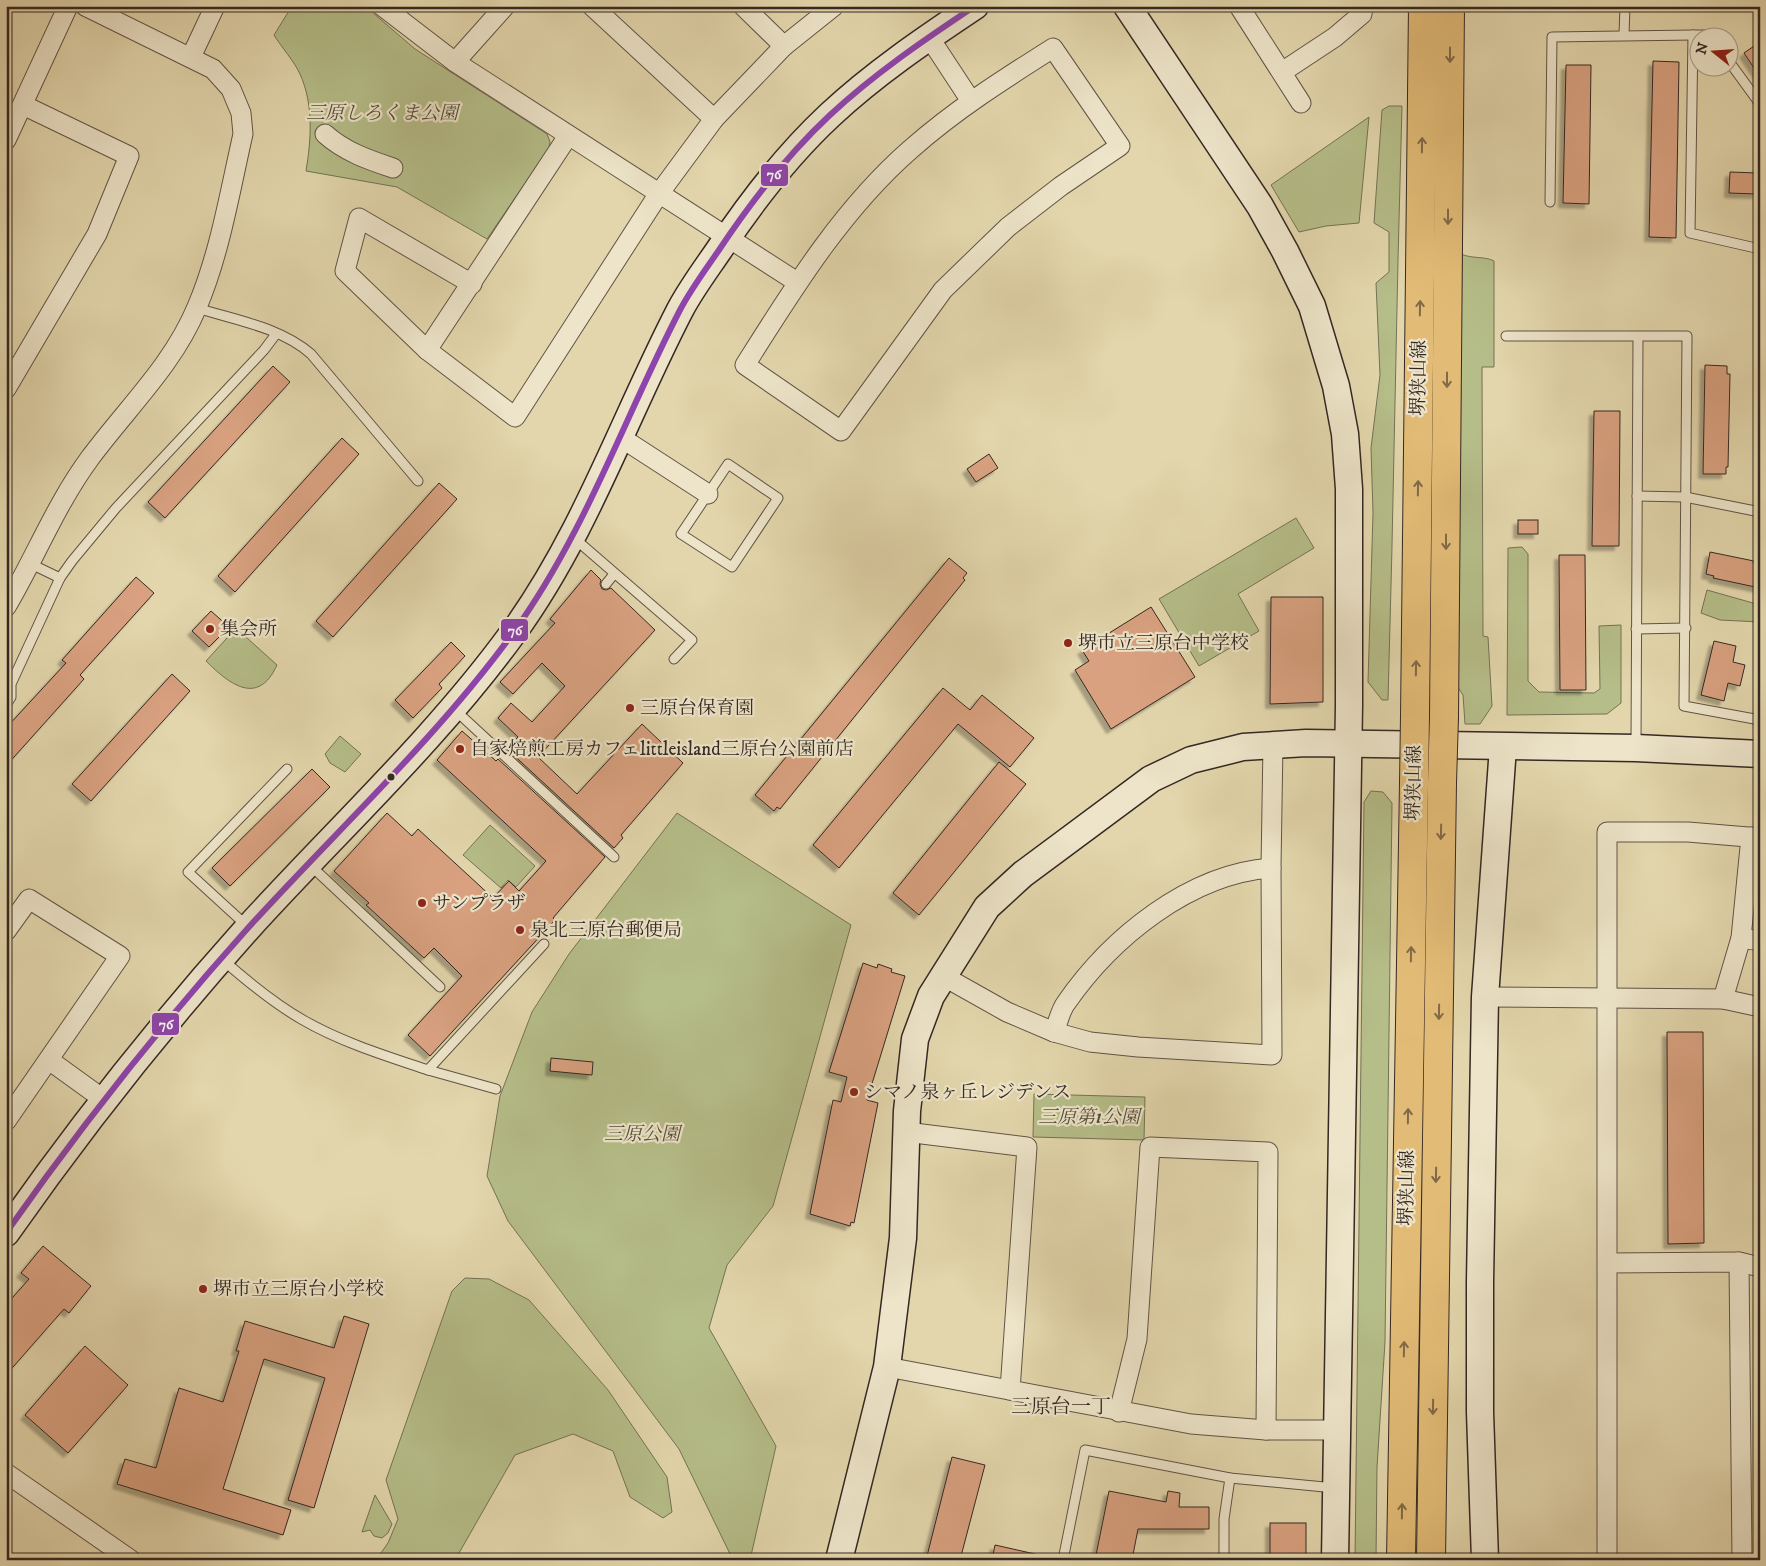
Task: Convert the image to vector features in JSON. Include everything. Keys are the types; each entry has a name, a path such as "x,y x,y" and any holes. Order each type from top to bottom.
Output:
{"main road":[{"name":"堺狭山線","path":"1401,1560 1415,716 1423,6"},
{"name":"堺狭山線","path":"1431,1560 1444,717 1450,6"}],"street":[{"path":"6,140 68,6"},
{"path":"6,607 74,482 164,367 182,339 197,308 216,249 243,134 241,113 232,89 213,68 84,6"},
{"path":"191,58 215,6"},
{"path":"382,6 455,62 658,195 797,282"},
{"path":"455,62 505,6"},
{"path":"592,6 714,119"},
{"path":"743,6 784,46"},
{"path":"472,284 359,218 345,271 427,350 515,418 658,195 714,119 784,46 834,6"},
{"path":"6,1232 103,1099 221,958 453,708 515,630 573,538 683,304 751,202 828,117 875,76 975,6"},
{"path":"1127,6 1260,206 1312,306 1331,368 1343,422 1349,489 1348,744 1335,1560"},
{"path":"1239,6 1301,104"},
{"path":"1282,72 1335,36 1362,14 1363,6"},
{"path":"929,37 971,100"},
{"path":"1053,48 1120,146 1061,186 1008,227 943,290 841,431 745,365 797,282 860,200 910,149 971,100 1053,48"},
{"path":"6,389 97,234 129,156 23,105"},
{"path":"325,134 334,142 360,156 393,168"},
{"path":"427,350 568,136"},
{"path":"620,437 708,494"},
{"path":"943,976 1007,1012 1054,1032 1090,1042 1138,1047 1272,1055 1271,868 1273,744"},
{"path":"839,1560 887,1366 903,1238 906,1132 915,1039 931,996 988,907 1023,874 1151,779 1191,760 1242,747 1273,744 1348,744 1636,748 1760,754"},
{"path":"1485,1560 1480,1412 1480,1282 1485,997 1503,747"},
{"path":"1607,1560 1607,832 1688,832 1755,838 1751,939 1723,999"},
{"path":"1054,1032 1065,1005 1110,951 1155,913 1205,885 1246,870 1271,868"},
{"path":"6,931 29,899 120,956 6,1121"},
{"path":"1485,997 1723,999 1760,1007"},
{"path":"49,1060 103,1099"},
{"path":"906,1132 1027,1147 1010,1390"},
{"path":"1119,1412 1137,1339 1150,1147 1268,1152 1266,1430"},
{"path":"1608,1263 1739,1262 1760,1267"},
{"path":"1739,1262 1742,1560"},
{"path":"887,1366 1119,1412 1191,1424 1266,1430 1338,1430"},
{"path":"6,1473 130,1560"}],"lane":[{"path":"1624,36 1625,6"},
{"path":"1550,202 1552,38 1688,35"},
{"path":"1738,74 1760,104"},
{"path":"1692,78 1690,233 1760,249"},
{"path":"197,308 297,342 311,354 418,481"},
{"path":"6,705 11,697 11,684 60,578 116,508 264,350 276,334"},
{"path":"1506,336 1638,338 1687,336 1684,706 1760,720"},
{"path":"1636,748 1638,338"},
{"path":"728,464 778,498 732,568 681,534 708,494 728,464"},
{"path":"1636,496 1685,497 1760,512"},
{"path":"573,538 692,640 674,659"},
{"path":"31,564 60,578"},
{"path":"606,584 614,574"},
{"path":"1636,629 1686,628"},
{"path":"453,708 614,857"},
{"path":"249,927 188,872 287,769"},
{"path":"308,864 440,987"},
{"path":"428,1070 544,944"},
{"path":"221,958 271,999 304,1021 371,1050 428,1070 496,1089"},
{"path":"1063,1560 1085,1450 1230,1478 1336,1488"},
{"path":"1224,1560 1224,1519 1230,1478"}],"green space":[{"name":"三原しろくま公園","path":"292,6 365,6 415,49 547,134 550,142 549,148 487,239 397,187 306,171 310,135 308,98 300,74 274,35"},
{"path":"1389,106 1402,106 1388,700 1382,700 1368,682 1373,513 1371,448 1380,375 1376,283 1389,272 1389,232 1374,223 1382,110"},
{"path":"1369,117 1359,223 1326,226 1299,232 1271,185"},
{"path":"1461,254 1494,261 1494,367 1482,367 1483,636 1488,637 1492,706 1480,724 1465,724 1463,695 1457,686"},
{"path":"1296,518 1314,548 1238,594 1259,631 1199,666 1159,599"},
{"path":"1522,547 1528,554 1528,681 1539,692 1594,693 1600,689 1599,626 1621,625 1621,703 1607,714 1507,715 1508,548"},
{"path":"1707,590 1760,605 1760,622 1720,620 1701,613"},
{"path":"236,628 277,665 269,678 261,685 252,688 243,687 224,677 206,661"},
{"path":"340,736 361,754 345,772 330,763 325,754"},
{"path":"1371,791 1383,792 1392,803 1385,1342 1377,1467 1376,1560 1355,1560 1364,802"},
{"name":"三原公園","path":"677,813 851,925 773,1206 727,1265 709,1328 776,1446 750,1560 733,1560 679,1449 508,1221 487,1176 500,1096 532,1012 569,954"},
{"path":"490,825 535,866 516,887 508,880 501,888 463,855"},
{"name":"三原第1公園","path":"1034,1094 1145,1097 1144,1140 1033,1137"},
{"path":"465,1278 489,1279 529,1300 608,1390 667,1477 672,1512 663,1518 630,1497 613,1451 573,1434 515,1455 455,1560 376,1560 388,1543 398,1519 386,1480 452,1291"},
{"path":"375,1495 392,1524 388,1533 382,1538 374,1536 370,1530 362,1532"}],"building":[{"path":"1760,42 1760,77 1744,53"},
{"path":"1653,61 1679,62 1676,238 1649,237"},
{"path":"1566,65 1591,65 1589,204 1563,203"},
{"path":"1730,172 1758,173 1757,194 1729,193"},
{"path":"1705,365 1727,366 1727,374 1730,374 1728,467 1726,467 1726,474 1703,474"},
{"path":"273,366 290,382 165,518 148,502"},
{"path":"1594,411 1620,411 1619,546 1592,546"},
{"path":"342,438 359,454 235,592 218,576"},
{"path":"989,454 998,468 976,482 967,469"},
{"path":"439,483 457,499 333,637 316,621"},
{"path":"1518,520 1538,520 1538,534 1518,534"},
{"path":"1710,552 1754,561 1753,563 1760,564 1760,588 1713,578 1714,576 1706,574"},
{"path":"1559,555 1585,555 1586,690 1560,690"},
{"path":"949,558 967,573 963,578 965,580 780,809 777,807 774,811 755,795"},
{"path":"591,570 601,580 602,589 611,588 655,630 538,757 577,794 642,724 683,763 621,835 623,838 614,848 507,749 518,737 498,718 511,703 532,722 565,686 542,663 513,694 500,682 555,623 550,619"},
{"path":"136,577 154,593 80,675 84,679 6,766 6,728 66,663 62,660"},
{"path":"1271,597 1323,597 1323,702 1270,704"},
{"path":"1151,607 1195,677 1111,729 1075,670 1089,661 1082,650"},
{"name":"集会所","path":"211,611 229,627 209,647 192,631"},
{"path":"1714,641 1736,646 1733,662 1745,665 1740,686 1728,683 1724,701 1701,695"},
{"path":"451,642 465,656 439,684 442,688 413,718 395,700"},
{"path":"172,674 190,691 91,801 72,784"},
{"path":"943,688 970,710 982,695 1034,738 1010,767 958,724 839,868 813,845"},
{"path":"462,731 496,761 498,759 605,857 553,918 555,920 430,1056 408,1035 462,976 434,948 424,958 366,905 369,903 334,871 387,813 412,836 418,829 493,898 509,881 519,891 546,861 437,760"},
{"path":"999,762 1026,784 919,915 893,893"},
{"path":"312,769 330,787 230,886 212,868"},
{"name":"シマノ泉ヶ丘レジデンス","path":"863,963 877,968 878,964 892,969 891,972 905,976 867,1100 878,1103 854,1223 851,1222 850,1226 810,1214 833,1100 841,1102 847,1077 829,1072"},
{"path":"1667,1032 1703,1032 1704,1243 1668,1244"},
{"path":"551,1058 593,1062 592,1075 550,1071"},
{"path":"43,1246 91,1286 69,1313 64,1309 6,1375 6,1305 29,1279 21,1273"},
{"path":"344,1316 369,1324 314,1508 288,1500 325,1378 264,1359 223,1489 291,1510 283,1535 117,1484 125,1459 156,1468 179,1388 223,1402 239,1351 236,1351 245,1321 334,1348"},
{"path":"85,1346 128,1385 68,1453 25,1415"},
{"path":"952,1457 985,1465 960,1560 926,1560"},
{"path":"1109,1491 1166,1502 1168,1491 1180,1493 1179,1507 1209,1507 1209,1529 1138,1529 1132,1560 1095,1560"},
{"path":"1270,1523 1306,1523 1306,1560 1270,1560"},
{"path":"995,1545 1035,1554 1034,1560 992,1560"}],"transit line":[{"name":"76","path":"6,1233 93,1115 184,1002 281,892 451,711 513,633 539,595 583,516 684,302 731,232 770,180 814,130 864,85 975,6"}],"place":[{"name":"集会所","path":"210,629"},
{"name":"堺市立三原台中学校","path":"1068,643"},
{"name":"三原台保育園","path":"630,708"},
{"name":"自家焙煎工房カフェlittleisland三原台公園前店","path":"460,749"},
{"name":"サンプラザ","path":"422,903"},
{"name":"泉北三原台郵便局","path":"520,930"},
{"name":"シマノ泉ヶ丘レジデンス","path":"854,1092"},
{"name":"堺市立三原台小学校","path":"203,1289"}],"district":[{"name":"三原台一丁","path":"1061,1407"}]}
